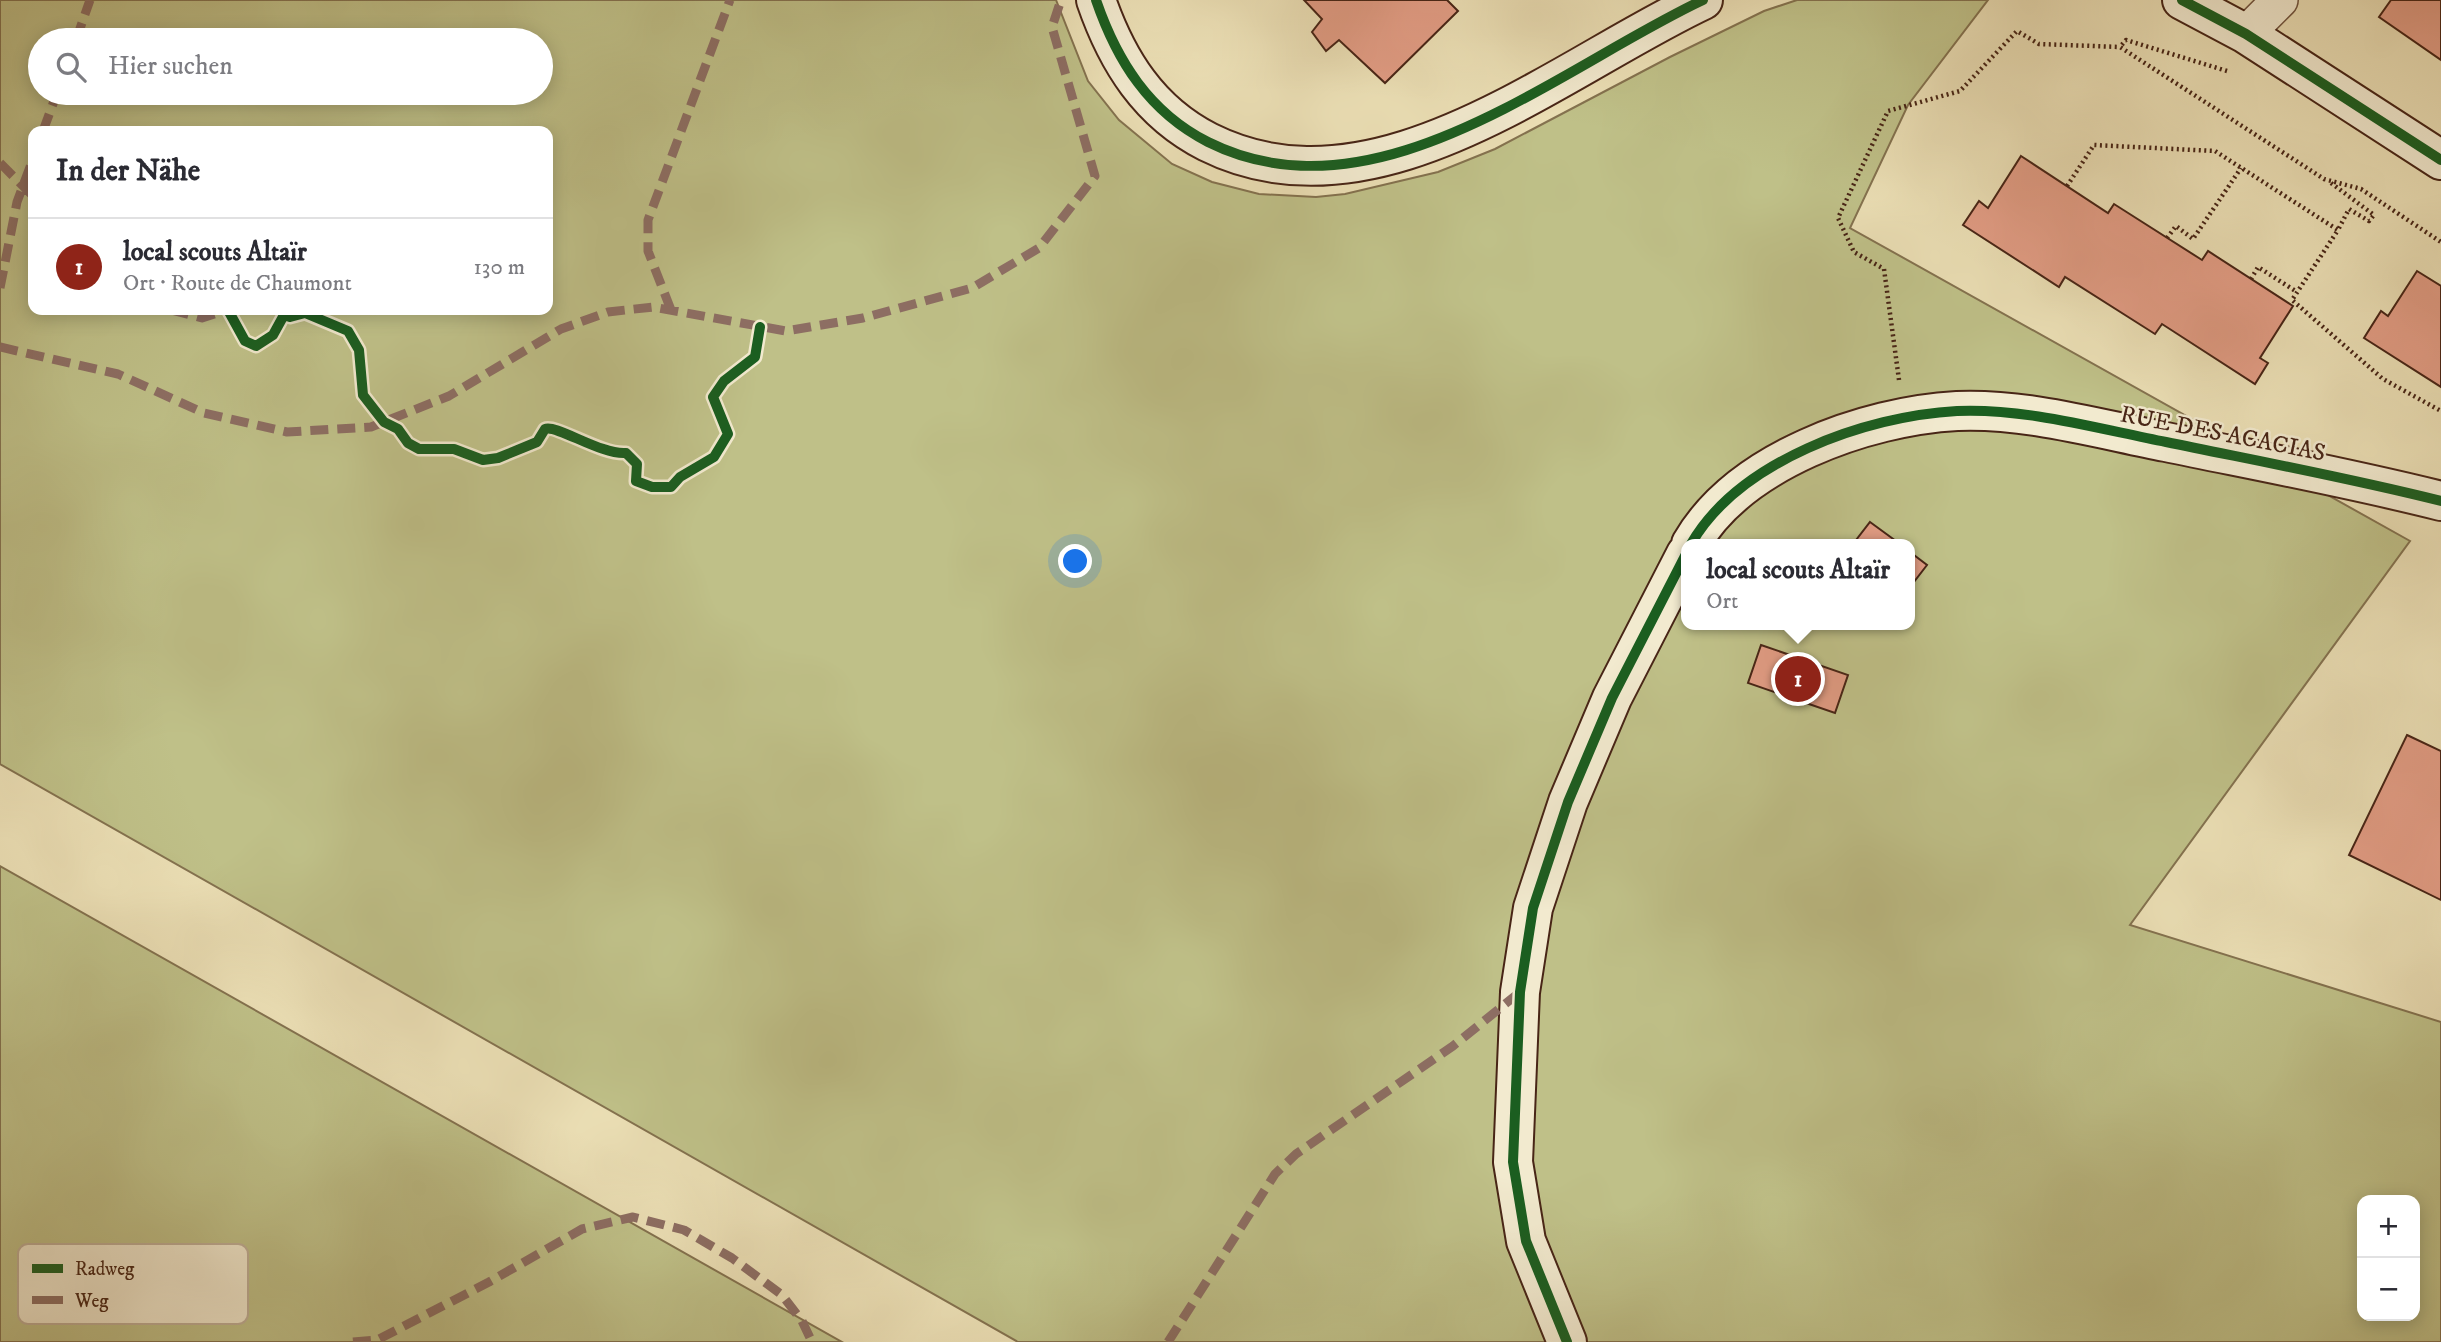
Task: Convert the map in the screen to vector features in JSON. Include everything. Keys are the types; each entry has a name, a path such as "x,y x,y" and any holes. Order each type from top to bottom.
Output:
{"street":[{"path":"1096,0 1114,48 1136,83 1159,110 1191,134 1226,151 1266,161 1308,166 1342,165 1390,155 1441,138 1531,95 1658,21 1703,0"},
{"path":"2182,0 2246,34 2441,160"},
{"path":"2246,34 2280,0"},
{"name":"RUE DES ACACIAS","path":"1694,539 1714,511 1743,487 1807,449 1879,423 1956,411 1995,411 2112,431 2441,501"},
{"path":"1567,1342 1527,1241 1513,1162 1520,992 1533,908 1567,802 1612,698 1681,564"}],"path":[{"path":"1899,370 1884,270 1854,252 1838,218 1888,111 1960,91 2017,32 2039,44 2120,47 2324,179 2374,215 2370,221 2350,209 2292,300 2383,379 2441,411"},
{"path":"2120,47 2126,40 2240,73"},
{"path":"2067,186 2094,145 2215,151 2338,230"},
{"path":"2167,238 2176,226 2193,239 2241,168"},
{"path":"2324,179 2361,189 2441,242"},
{"path":"2251,279 2258,267 2297,292"}],"green space":[{"path":"0,0 1056,0 1088,81 1119,120 1172,164 1212,182 1259,194 1316,197 1345,194 1438,172 1495,149 1670,57 1764,11 1797,0 1988,0 1908,105 1850,228 2410,541 2130,925 2441,1022 2441,1342 1018,1342 0,764"},
{"path":"0,866 842,1342 0,1342"}],"building":[{"path":"1304,0 1447,0 1458,11 1385,83 1339,40 1326,51 1312,32 1322,19"},
{"path":"2391,0 2441,0 2441,60 2379,17"},
{"path":"2021,156 2108,213 2114,204 2202,260 2208,251 2293,306 2260,358 2268,363 2255,384 2162,324 2155,334 2065,277 2059,287 1963,225 1979,201 1988,208"},
{"path":"2417,271 2441,286 2441,387 2364,338 2381,311 2388,316"},
{"path":"1870,522 1893,539 1857,539"},
{"path":"1915,556 1927,565 1915,581"},
{"path":"1761,645 1848,675 1835,713 1748,683"},
{"path":"2407,735 2441,751 2441,900 2349,855"}],"marked path":[{"path":"80,28 90,0"},
{"path":"671,310 648,251 648,220 730,0"},
{"path":"0,347 118,374 204,413 287,432 371,427 449,396 561,329 608,312 653,307 786,331 863,318 972,288 1039,248 1095,176 1052,27 1061,0"},
{"path":"45,126 53,105"},
{"path":"0,163 28,191"},
{"path":"0,288 17,202 28,172"},
{"path":"190,315 202,318 211,315"},
{"path":"1168,1342 1275,1174 1296,1154 1453,1046 1520,992"},
{"path":"353,1342 377,1340 489,1282 582,1229 633,1217 684,1230 732,1258 782,1295 802,1321 812,1342"}],"cycle path":[{"path":"1096,0 1114,44 1138,83 1152,100 1187,130 1208,142 1272,163 1336,165 1400,152 1464,128 1527,97 1703,0"},
{"path":"2182,0 2246,34 2441,160"},
{"path":"231,315 245,341 256,346 273,335 284,315"},
{"path":"284,315 298,315"},
{"path":"310,315 348,331 359,350 363,395 384,422 398,429 408,443 419,449 454,449 483,460 498,458 537,442 545,429 551,429 604,449 626,453 637,464 636,481 652,487 671,487 680,477 714,457 728,434 713,397 724,381 755,357 760,327"},
{"path":"1695,539 1712,515 1740,489 1772,467 1808,448 1883,422 1957,411 2036,416 2338,477 2441,501"},
{"path":"1567,1342 1526,1241 1513,1162 1520,992 1533,908 1568,802 1612,698 1681,564"}],"place":[{"name":"local scouts Altaïr","path":"1798,679"}]}
